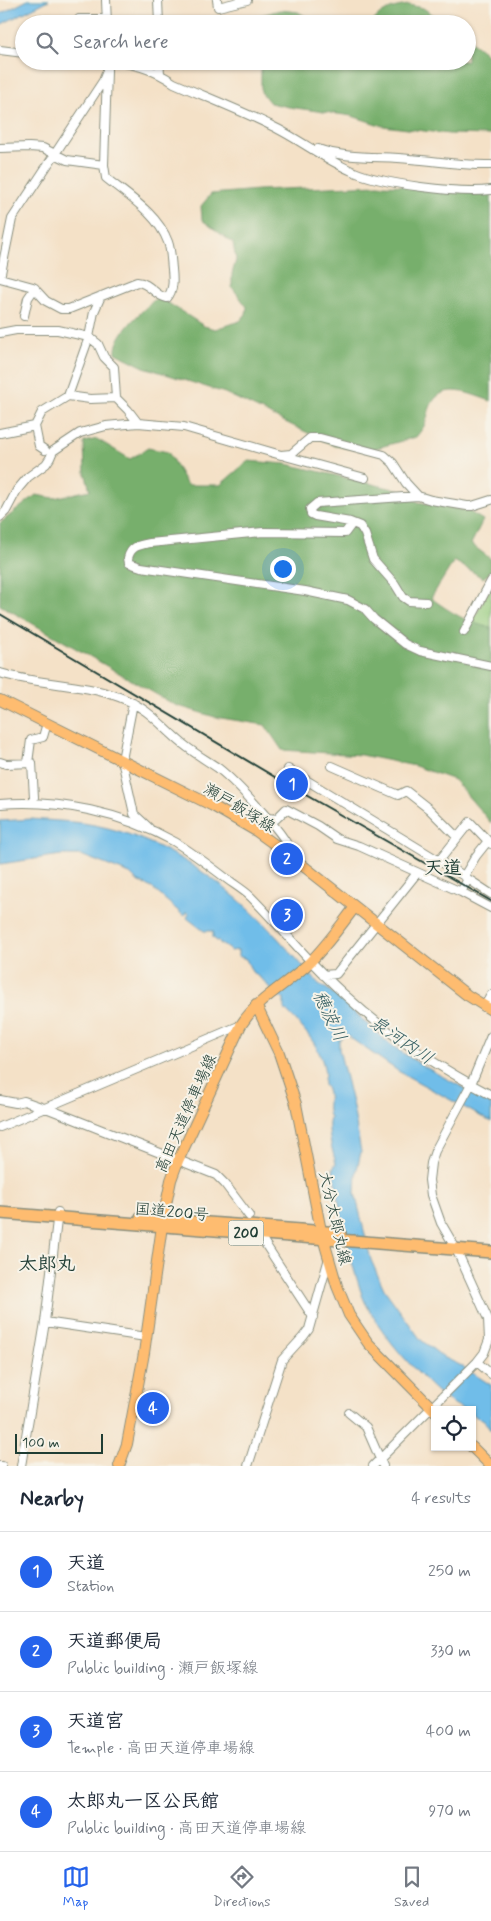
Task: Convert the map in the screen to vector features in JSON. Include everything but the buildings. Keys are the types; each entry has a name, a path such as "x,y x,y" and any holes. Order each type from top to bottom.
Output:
{"highway":[{"name":"国道200号","path":"0,1207 58,1215"},
{"name":"国道200号","path":"0,1213 58,1215 404,1242 491,1245"},
{"name":"国道200号","path":"454,1245 491,1252"}],"main road":[{"name":"瀬戸飯塚線","path":"0,700 213,806 256,831 487,1008"},
{"name":"高田天道停車場線","path":"119,1466 127,1444 146,1337 163,1223 171,1180 178,1161 241,1025 257,1004 309,963 355,907"},
{"name":"大分太郎丸線","path":"257,1004 279,1053 296,1104 326,1235 329,1258 337,1286 349,1315 368,1343 432,1406"},
{"path":"476,1451 491,1466"}],"street":[{"path":"106,0 107,15"},
{"path":"158,0 159,15"},
{"path":"217,0 218,7 247,0"},
{"path":"0,50 15,52"},
{"path":"152,70 174,83 272,126 353,172 379,179 466,191 491,190"},
{"path":"107,71 104,165 106,178 157,222 168,240 173,285 167,298 160,297 145,283 137,282 69,309 61,308 46,301 35,288 0,278 3,242 12,219 103,81 107,71"},
{"path":"309,146 325,152 343,154 412,159 466,166 491,165"},
{"path":"0,148 43,148 67,160 104,165"},
{"path":"24,316 28,298 35,288"},
{"path":"45,450 38,446 35,426 42,412 68,396 89,337 94,312 101,296"},
{"path":"0,333 16,330 58,330 89,337 98,344 104,356 114,367 116,398 138,423"},
{"path":"68,396 90,399 116,398"},
{"path":"0,517 6,511 17,490 28,477 46,464 53,451 80,433 106,426 138,423 184,427 365,478"},
{"path":"0,433 35,426"},
{"path":"281,455 290,454 310,438 320,438 384,455 393,463 406,483 418,496"},
{"path":"426,602 410,602 402,597 395,584 373,559 365,534 360,526 350,522 315,516 311,514 310,509 317,503 418,496 466,506 491,500"},
{"path":"350,522 351,526 345,533 263,532 139,545 133,548 128,558 129,563 141,567 348,600 365,609 374,619 405,644 420,651 491,666"},
{"path":"464,632 491,581"},
{"path":"0,673 88,688 133,703 151,714 181,742 219,769 268,818 290,847 292,857"},
{"path":"133,703 122,760 134,814 154,832"},
{"path":"28,763 31,740 43,737 47,724"},
{"path":"0,762 6,764 32,762 34,797"},
{"path":"332,766 398,795 406,791 429,809 457,837"},
{"path":"288,769 491,894"},
{"path":"0,804 49,804 100,813 141,826 190,852 250,896 309,963 382,1028 418,1054 491,1095"},
{"path":"268,818 276,819 286,809 318,826 337,839 359,846 461,892 491,908"},
{"path":"256,831 268,818"},
{"path":"439,861 470,822 490,843 476,856 461,892"},
{"path":"324,975 336,974 417,872"},
{"path":"487,1008 491,995"},
{"path":"0,1127 241,1025"},
{"path":"436,1406 477,1362 490,1340 488,1319 454,1245 441,1224 430,1195 430,1180 431,1163 435,1151 471,1084 491,1036"},
{"path":"0,1100 16,1103 24,1101 45,1108 216,1175 249,1216"},
{"path":"21,1466 45,1322 58,1215"},
{"path":"262,1239 313,1317"},
{"path":"248,1466 282,1360 304,1337 313,1317 329,1258"},
{"path":"45,1322 146,1337"},
{"path":"477,1362 491,1374"},
{"path":"373,1466 381,1463 431,1411"},
{"path":"349,1413 366,1427 381,1463"}],"green space":[{"path":"409,5 423,8 434,15 379,15 398,7"},
{"path":"280,10 298,12 304,15 261,15"},
{"path":"476,45 491,59 491,135 449,134 383,126 352,116 270,103 261,92 261,70 476,70"},
{"path":"378,185 491,187 491,401 458,391 443,393 436,397 431,405 424,426 416,437 366,451 335,446 225,393 144,367 116,353 124,331 155,299 162,299 204,326 215,329 240,321 246,314 247,307 232,287 232,274 236,260 233,243 202,220 201,206 211,194"},
{"path":"97,439 130,459 148,448 168,452 187,485 220,485 248,461 287,464 402,491 418,502 468,511 483,520 471,544 491,559 491,572 483,578 454,561 431,598 460,616 491,628 491,823 454,780 415,766 361,755 282,750 265,725 215,717 175,705 0,605 0,523 36,495 54,498 90,490 85,472 84,442"},
{"path":"491,586 491,661 467,632"}],"water":[{"path":"28,0 49,0 20,15 15,15 15,17 0,25 0,14"},
{"name":"穂波川","path":"31,819 99,826 133,836 183,860 214,880 240,901 319,984 338,997 390,1044 427,1068 491,1102 491,1122 398,1071 346,1035 339,1040 339,1049 353,1107 361,1152 356,1174 355,1193 371,1260 384,1289 421,1340 443,1357 460,1365 491,1385 491,1431 484,1421 476,1416 476,1406 458,1406 429,1384 392,1343 377,1323 362,1296 349,1249 333,1168 336,1163 329,1134 328,1093 324,1085 325,1073 323,1063 310,1038 284,1009 284,999 276,996 264,981 252,972 246,959 238,956 238,950 231,951 213,938 213,931 204,931 187,918 189,914 186,912 184,916 152,888 137,881 130,874 81,855 61,855 0,864 0,821"}],"railway":[{"path":"0,614 290,786 491,901"}],"place":[{"name":"天道","path":"292,784"},
{"name":"天道郵便局","path":"287,859"},
{"name":"天道宮","path":"287,915"},
{"name":"太郎丸一区公民館","path":"153,1408"}],"district":[{"name":"天道","path":"443,867"},
{"name":"太郎丸","path":"47,1263"}],"water label":[{"name":"泉河内川","path":"402,1040"}]}
